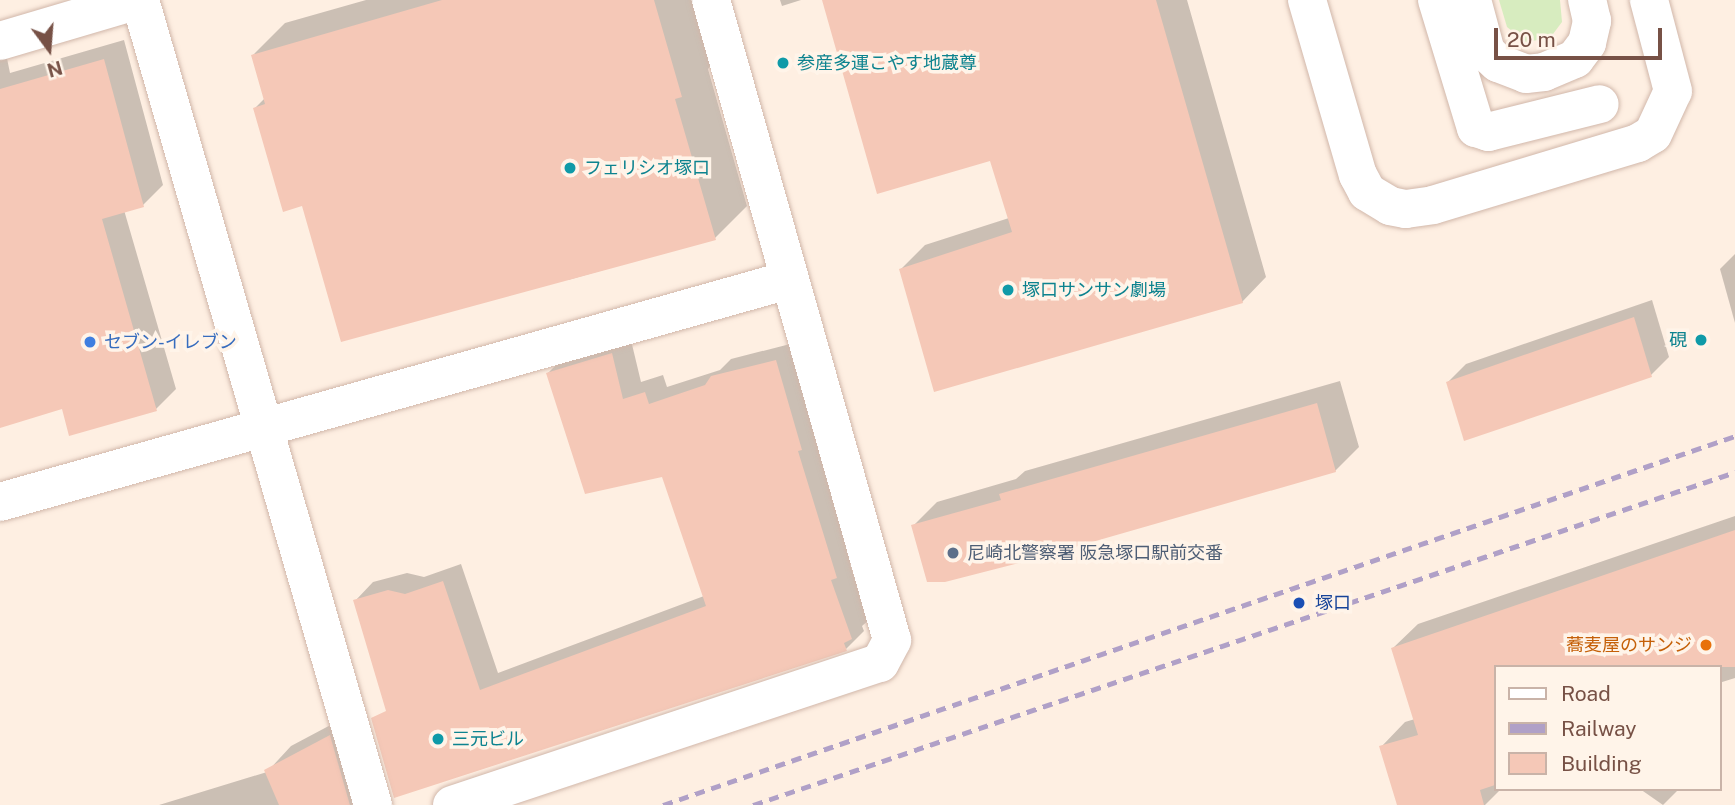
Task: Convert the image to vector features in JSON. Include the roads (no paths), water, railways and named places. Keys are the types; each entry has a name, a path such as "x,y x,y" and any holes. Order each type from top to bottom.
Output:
{"street":[{"path":"0,41 139,0 373,805"},
{"path":"452,805 880,663 892,640 788,280 711,0"},
{"path":"1307,0 1358,175 1367,192 1390,206 1406,209 1588,158 1653,134 1673,90 1648,0"},
{"path":"1437,0 1476,128 1488,132 1600,104"},
{"path":"1472,0 1486,52 1498,63 1525,74 1552,70 1575,59 1587,43 1592,21 1587,0"},
{"path":"0,502 262,425 788,280"}],"railway":[{"path":"663,805 1735,436"},
{"path":"753,805 1735,472"}],"place":[{"name":"参産多運こやす地蔵尊","path":"783,63"},
{"name":"フェリシオ塚口","path":"570,168"},
{"name":"塚口サンサン劇場","path":"1008,290"},
{"name":"硯","path":"1701,340"},
{"name":"セブン-イレブン","path":"90,342"},
{"name":"尼崎北警察署 阪急塚口駅前交番","path":"953,553"},
{"name":"塚口","path":"1299,603"},
{"name":"蕎麦屋のサンジ","path":"1706,645"},
{"name":"三元ビル","path":"438,739"}]}
